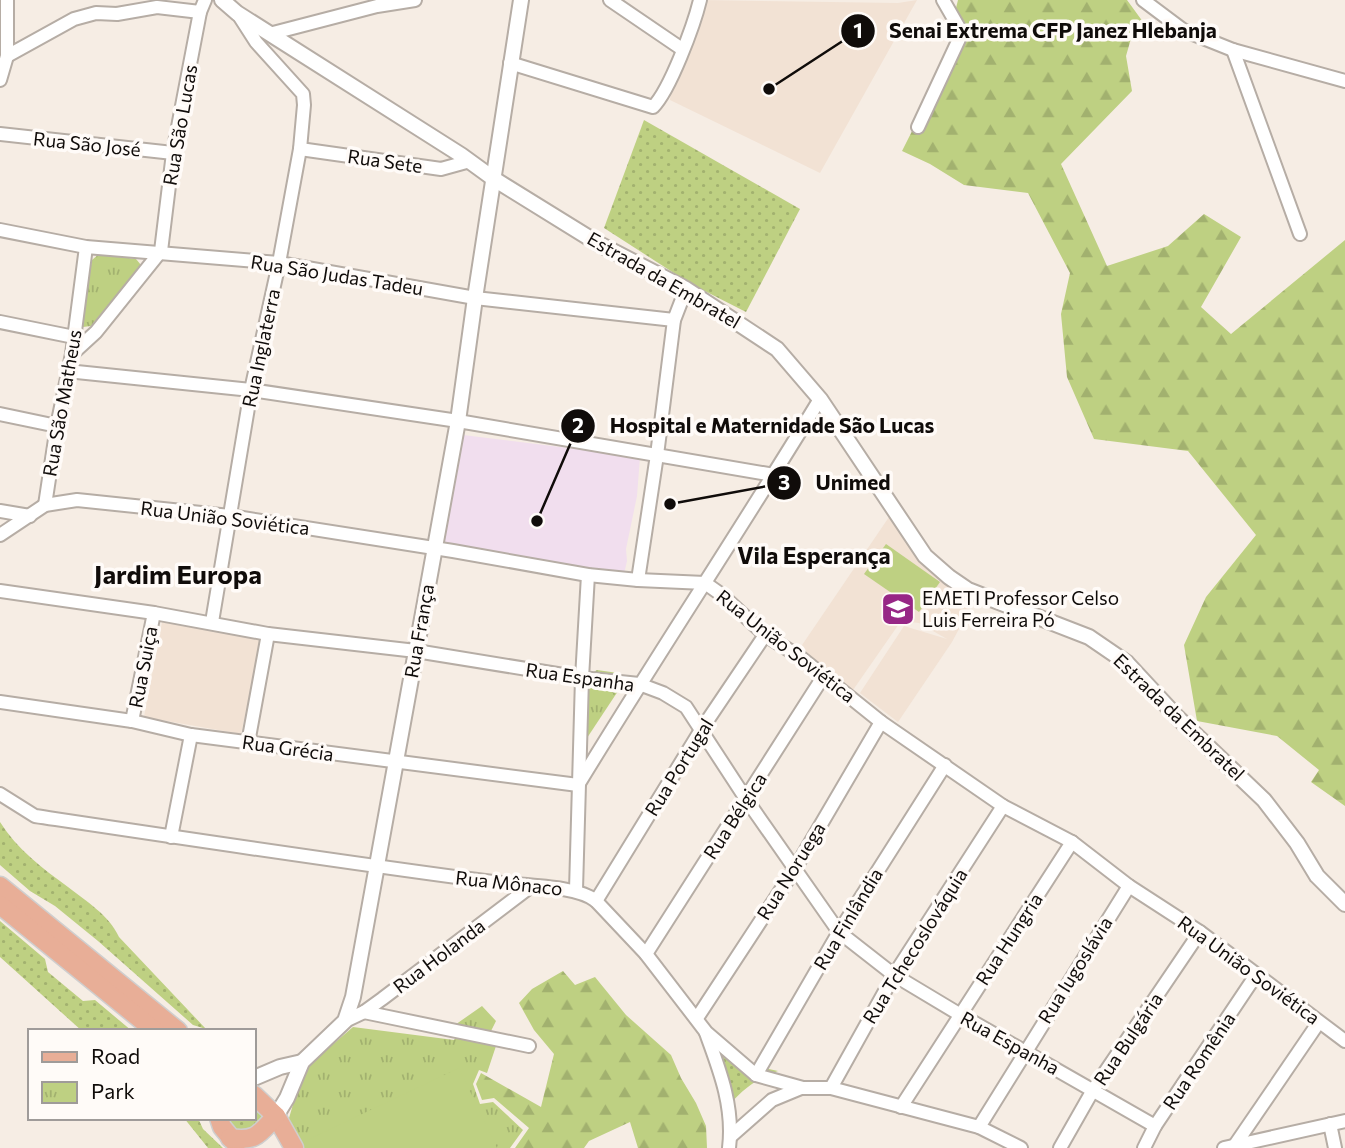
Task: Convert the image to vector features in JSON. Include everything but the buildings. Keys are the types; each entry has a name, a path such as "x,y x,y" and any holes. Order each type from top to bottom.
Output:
{"main road":[{"path":"0,886 176,1029"},
{"path":"0,905 153,1029"},
{"path":"256,1097 276,1116 294,1148"},
{"path":"220,1120 235,1143 257,1137 276,1116"}],"street":[{"path":"0,80 7,57 7,0"},
{"name":"Estrada da Embratel","path":"222,0 237,13 273,33 494,179 599,244 686,289 777,349 820,400 925,556 949,578 968,590 1089,637 1126,663 1178,718 1264,800 1297,843 1317,876 1345,904"},
{"path":"273,33 377,6 415,0"},
{"name":"Rua França","path":"345,1021 353,997 458,421 521,0"},
{"path":"610,0 682,49"},
{"path":"510,63 653,107 663,97 696,17 700,0"},
{"path":"918,127 960,37 958,26 943,0"},
{"path":"1143,0 1183,30 1233,50 1345,81"},
{"path":"7,57 74,19 96,13 117,14 157,7 203,6"},
{"name":"Rua São Lucas","path":"161,251 173,153 203,6"},
{"name":"Rua Inglaterra","path":"212,622 251,390 279,263 300,149 304,105 303,94 256,42 237,13"},
{"path":"1233,50 1300,234"},
{"name":"Rua São José","path":"0,134 173,153"},
{"name":"Rua Sete","path":"300,149 441,169 470,161"},
{"name":"Rua São Judas Tadeu","path":"0,230 86,247 161,251 279,263 475,298 674,320"},
{"name":"Rua São Matheus","path":"45,505 72,354 86,247"},
{"path":"72,354 88,340 161,251"},
{"path":"638,580 674,320 686,289"},
{"path":"0,322 88,340"},
{"path":"67,371 251,390 458,421 774,475"},
{"path":"578,785 639,684 820,400"},
{"path":"0,414 57,426"},
{"name":"Rua União Soviética","path":"45,505 77,500 230,516 588,575 705,583 765,635 800,657 880,722 1003,806 1072,842 1129,886 1200,932 1345,1041"},
{"path":"0,535 45,505"},
{"path":"0,511 30,516"},
{"path":"576,890 588,575"},
{"name":"Rua Espanha","path":"0,591 212,622 268,634 416,651 582,678 639,684 663,693 686,707 746,799 839,932 894,975 1155,1126"},
{"name":"Rua Suiça","path":"132,721 153,613"},
{"path":"248,743 268,634"},
{"name":"Rua Portugal","path":"596,901 701,730 765,635"},
{"name":"Rua Bélgica","path":"646,954 823,677"},
{"name":"Rua Grécia","path":"0,702 132,721 191,735 578,785"},
{"name":"Rua Noruega","path":"697,1018 796,867 880,722"},
{"path":"171,837 191,735"},
{"name":"Rua Finlândia","path":"757,1075 839,932 945,765"},
{"name":"Rua Mônaco","path":"0,794 35,816 376,866 530,887 576,890 596,901 646,954 706,1032 757,1075 803,1088 831,1088 979,1127 1021,1148"},
{"name":"Rua Tchecoslováquia","path":"831,1088 894,975 1003,806"},
{"name":"Rua Hungria","path":"901,1107 1072,842"},
{"name":"Rua Iugoslávia","path":"979,1127 1129,886"},
{"name":"Rua Holanda","path":"345,1021 364,1012 530,887"},
{"name":"Rua Bulgária","path":"1060,1148 1093,1090 1200,932"},
{"name":"Rua Romênia","path":"1144,1148 1155,1126 1256,975"},
{"path":"364,1012 529,1046"},
{"path":"276,1116 302,1062 345,1021"},
{"path":"1229,1147 1319,1021"},
{"path":"706,1032 724,1084 731,1120 729,1143"},
{"path":"256,1077 270,1070 302,1062"},
{"path":"729,1143 772,1100 803,1088"},
{"path":"1229,1147 1345,1121"},
{"path":"1331,1124 1335,1148"}],"shaded area":[{"path":"702,0 898,3 917,0 820,173 670,100 672,78"},
{"path":"455,434 640,457 637,496 626,549 624,574 439,547"},
{"name":"EMETI Professor Celso Luis Ferreira Pó","path":"889,517 937,576 976,597 952,642 898,722 860,693 904,626 947,639 919,623 901,621 853,690 798,651"},
{"path":"162,622 261,640 241,734 144,717"}],"green space":[{"path":"958,0 1127,0 1154,37 1132,35 1126,56 1132,91 1061,164 1107,266 1168,246 1204,214 1241,237 1201,307 1231,334 1345,240 1345,806 1311,782 1319,770 1277,736 1197,721 1184,645 1206,597 1256,535 1188,451 1094,439 1067,377 1061,314 1070,273 1028,193 964,185 902,151 957,42 954,16"},
{"path":"644,120 800,209 746,312 691,284 604,228"},
{"path":"99,254 136,259 141,265 91,326 83,327 80,322 92,260"},
{"path":"886,544 940,582 919,612 864,574"},
{"path":"597,670 618,673 624,682 587,738 582,735 587,681 590,674"},
{"path":"0,822 31,858 103,915 119,937 206,1029 193,1025 98,941 55,906 30,891 0,865"},
{"path":"0,921 45,959 48,972 83,1001 95,1000 130,1029 80,1029 0,957"},
{"path":"563,971 575,985 595,977 626,1015 671,1055 706,1126 707,1148 638,1148 630,1122 589,1141 584,1148 515,1148 529,1128 494,1098 482,1100 476,1084 481,1073 541,1107 554,1054 534,1030 519,1003 532,989"},
{"path":"482,1006 496,1021 489,1035 497,1043 487,1073 479,1070 473,1084 480,1104 493,1102 523,1130 510,1148 297,1148 287,1125 303,1070 353,1027 454,1040 459,1033 452,1027"},
{"path":"718,1045 755,1066 778,1071 752,1084 731,1103 727,1071"},
{"path":"459,1068 497,1148 306,1148 303,1142"},
{"path":"256,1110 261,1114 262,1123 243,1139 227,1120 256,1120"},
{"path":"186,1120 199,1120 203,1129 223,1148 208,1148"}],"place":[{"name":"Senai Extrema CFP Janez Hlebanja","path":"769,89"},
{"name":"Unimed","path":"670,504"},
{"name":"Hospital e Maternidade São Lucas","path":"537,521"},
{"name":"EMETI Professor Celso Luis Ferreira Pó","path":"898,609"}],"district":[{"name":"Vila Esperança","path":"814,556"},
{"name":"Jardim Europa","path":"178,575"}]}
